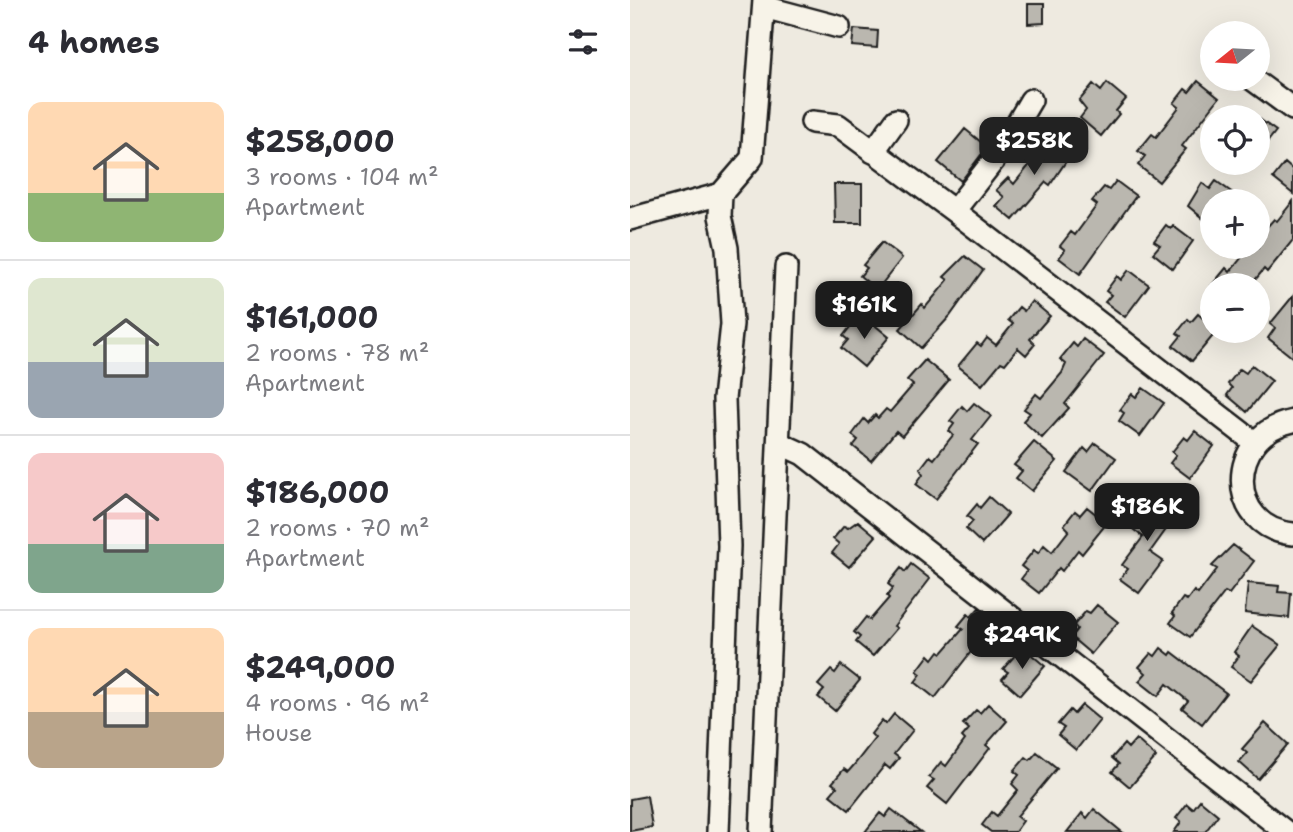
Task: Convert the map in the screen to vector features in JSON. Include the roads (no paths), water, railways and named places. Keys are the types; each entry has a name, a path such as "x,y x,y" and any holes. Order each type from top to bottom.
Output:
{"street":[{"path":"630,219 721,194 752,158 764,4 839,27"},
{"path":"1268,91 1293,109"},
{"path":"954,211 1001,151 1031,100"},
{"path":"873,152 896,120"},
{"path":"813,122 838,125 1254,442"},
{"path":"718,832 729,547 724,398 732,324 727,248 720,216 721,194"},
{"path":"761,832 786,267"},
{"path":"1293,421 1265,431 1254,442 1242,473 1243,489 1249,505 1273,529 1293,534"},
{"path":"779,443 803,454 1286,832"}]}
